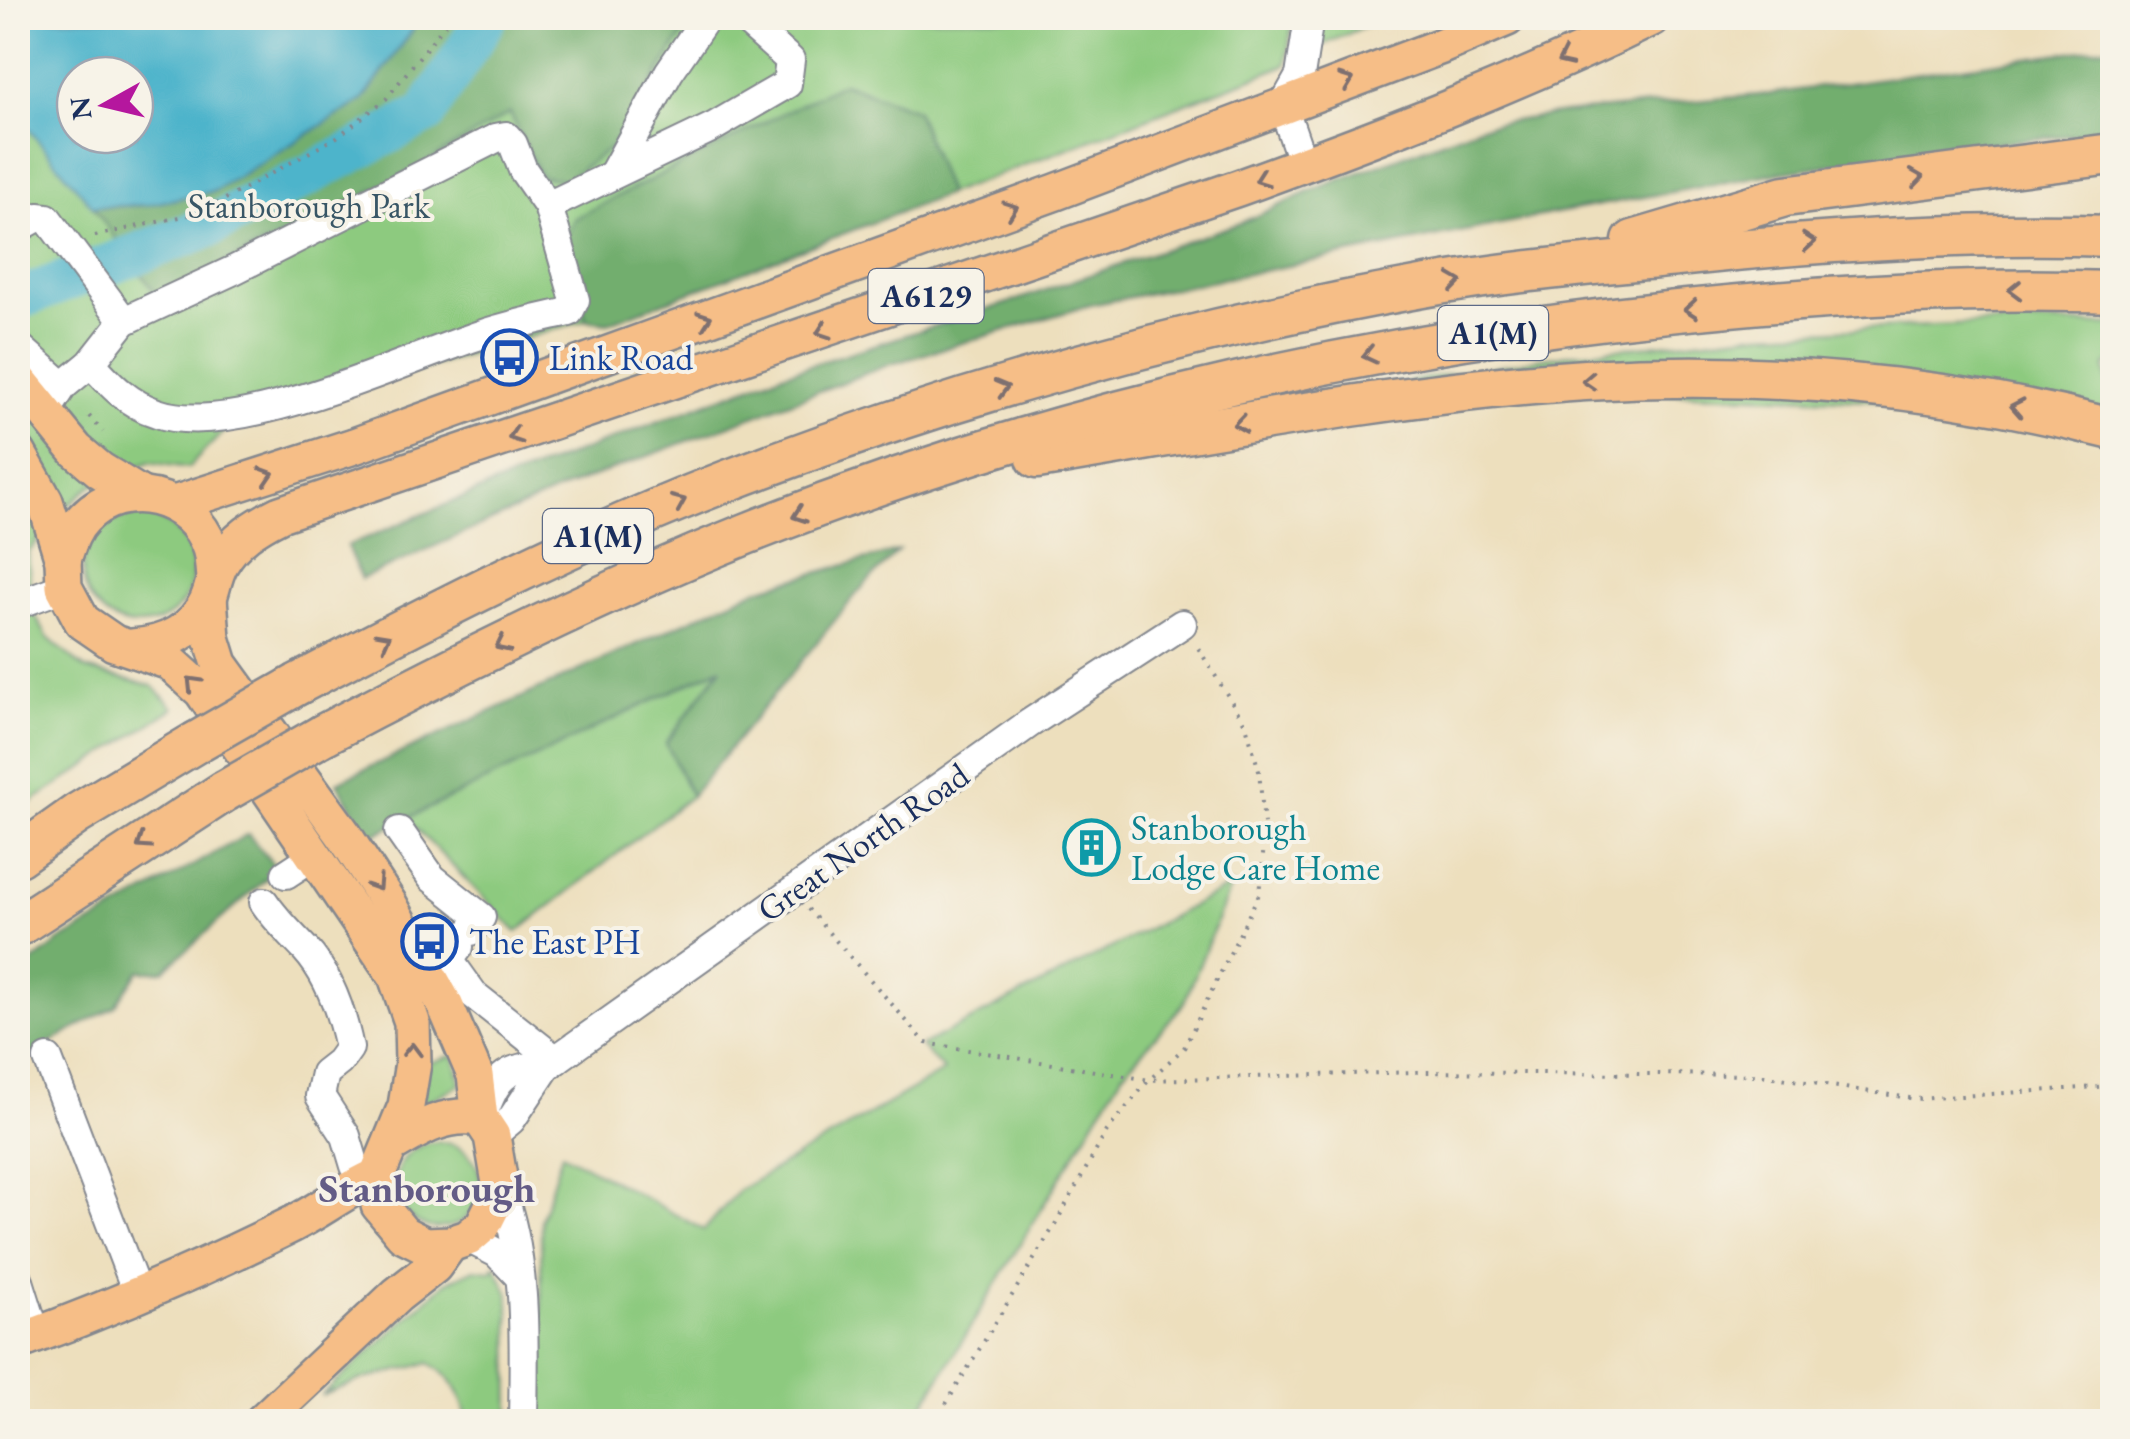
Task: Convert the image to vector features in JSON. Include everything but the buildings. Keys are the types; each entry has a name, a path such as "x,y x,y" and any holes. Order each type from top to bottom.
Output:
{"highway":[{"name":"A1(M)","path":"1538,270 1786,196 2112,154"},
{"name":"A1(M)","path":"18,856 77,814 195,742 436,611 724,482 909,415 1191,336 1424,286 1538,270 1822,241 1956,234 2112,236"},
{"name":"A1(M)","path":"18,926 224,791 323,735 408,690 624,588 746,534 891,482 1112,414 1395,349 1615,316 1926,291 2112,292"},
{"name":"A1(M)","path":"891,482 1336,408 1589,380 1754,378 1918,391 2112,428"}],"main road":[{"name":"A6129","path":"158,499 354,446 1038,199 1507,18"},
{"name":"A6129","path":"212,588 222,560 240,539 253,527 280,514 509,439 1303,164 1522,80 1652,18"},
{"path":"18,379 54,399 86,458 197,522 211,549 212,638 220,664 344,836 413,945 445,1005 475,1075 501,1189 484,1225 459,1241 397,1296 262,1422"},
{"path":"18,453 45,501 64,574 82,622 114,643 152,646 187,629 212,588"},
{"path":"64,574 72,534 94,509 109,500 158,499"},
{"path":"132,646 170,662 202,691 301,864 396,976 408,1004 413,1063 406,1106 385,1160 380,1205 394,1225 404,1274 397,1296"},
{"path":"27,1339 190,1274 322,1210 422,1126 446,1118 484,1124"},
{"path":"322,1210 394,1225 426,1246 459,1241"}],"street":[{"path":"614,172 669,72 706,18"},
{"path":"548,206 713,127 787,84 790,60 743,18"},
{"path":"1303,164 1283,106 1300,76 1309,18"},
{"path":"18,346 54,399 91,363 124,320 506,136 548,206 575,300 569,312 481,334 363,378 219,419 158,414 118,393 91,363"},
{"path":"21,220 48,218 124,320"},
{"path":"18,604 64,574"},
{"name":"Great North Road","path":"484,1124 495,1084 520,1066 552,1063 1030,722 1182,624"},
{"path":"399,831 432,878 481,917 450,960 474,995 552,1063"},
{"path":"264,902 282,929 307,950 342,1017 349,1048 325,1073 320,1096 346,1136 355,1166 385,1160"},
{"path":"48,1058 138,1295"},
{"path":"501,1189 516,1237 523,1304 522,1422"},
{"path":"459,1241 497,1254 518,1275"},
{"path":"18,1278 27,1339"}],"path":[{"path":"71,249 202,212 337,137 386,98 450,18"},
{"path":"826,18 842,26 874,26 886,18"},
{"path":"935,1422 1107,1131 1149,1080 1184,1048 1259,894 1265,835 1258,771 1246,725 1182,624"},
{"path":"793,892 926,1043 1149,1080 1417,1072 1761,1075 1916,1099 2112,1086"}],"green space":[{"name":"Stanborough Park","path":"18,18 1293,18 1286,65 948,194 916,110 564,238 586,320 228,427 188,468 149,462 92,485 65,508 28,553 32,610 48,638 85,669 153,686 174,708 18,811"},
{"path":"421,18 693,18 612,147 565,180 540,176 510,113 410,172 158,297 93,207 147,205 363,100"},
{"path":"1322,18 1383,18 1319,47"},
{"path":"2112,46 2112,131 1964,146 1782,172 1090,305 888,365 574,484 361,579 347,546 498,483 779,375 1011,302 1243,222 1318,188 1481,126 1564,113 1770,94"},
{"path":"843,83 916,110 948,194 608,323 586,320 564,238 575,218"},
{"path":"2029,322 2112,325 2112,361 2105,367 2108,387 2112,388 2112,414 2085,407 1391,384 1569,354 1761,333"},
{"path":"138,515 159,519 177,531 189,549 193,570 189,591 177,609 159,621 138,625 117,621 99,609 87,591 83,570 87,549 99,531 117,519"},
{"path":"898,551 859,591 691,796 666,743 722,667 369,837 337,782 757,589"},
{"path":"724,665 666,743 691,796 517,932 406,818"},
{"path":"248,834 277,869 163,971 139,971 115,1006 18,1061 18,973 59,942"},
{"path":"1231,886 1184,1003 1121,1076 914,1421 542,1421 541,1220 562,1153 704,1230 739,1190 944,1071 921,1046"},
{"path":"454,1055 461,1084 422,1104 426,1064"},
{"path":"430,1142 446,1142 469,1154 478,1168 478,1202 469,1216 446,1228 430,1228 414,1221 402,1209 395,1193 395,1177 402,1161 414,1149"},
{"path":"495,1265 509,1294 510,1421 468,1421 455,1387 429,1363 361,1380 321,1396 445,1283 474,1269 491,1271"}],"water":[{"path":"18,18 421,18 363,100 215,191 147,205 93,207 18,116"}],"waterway":[{"path":"18,299 211,226 426,114 486,18"}],"place":[{"name":"Link Road","path":"510,358"},
{"name":"Stanborough Lodge Care Home","path":"1092,848"},
{"name":"The East PH","path":"430,942"}],"district":[{"name":"Stanborough","path":"427,1188"}]}
